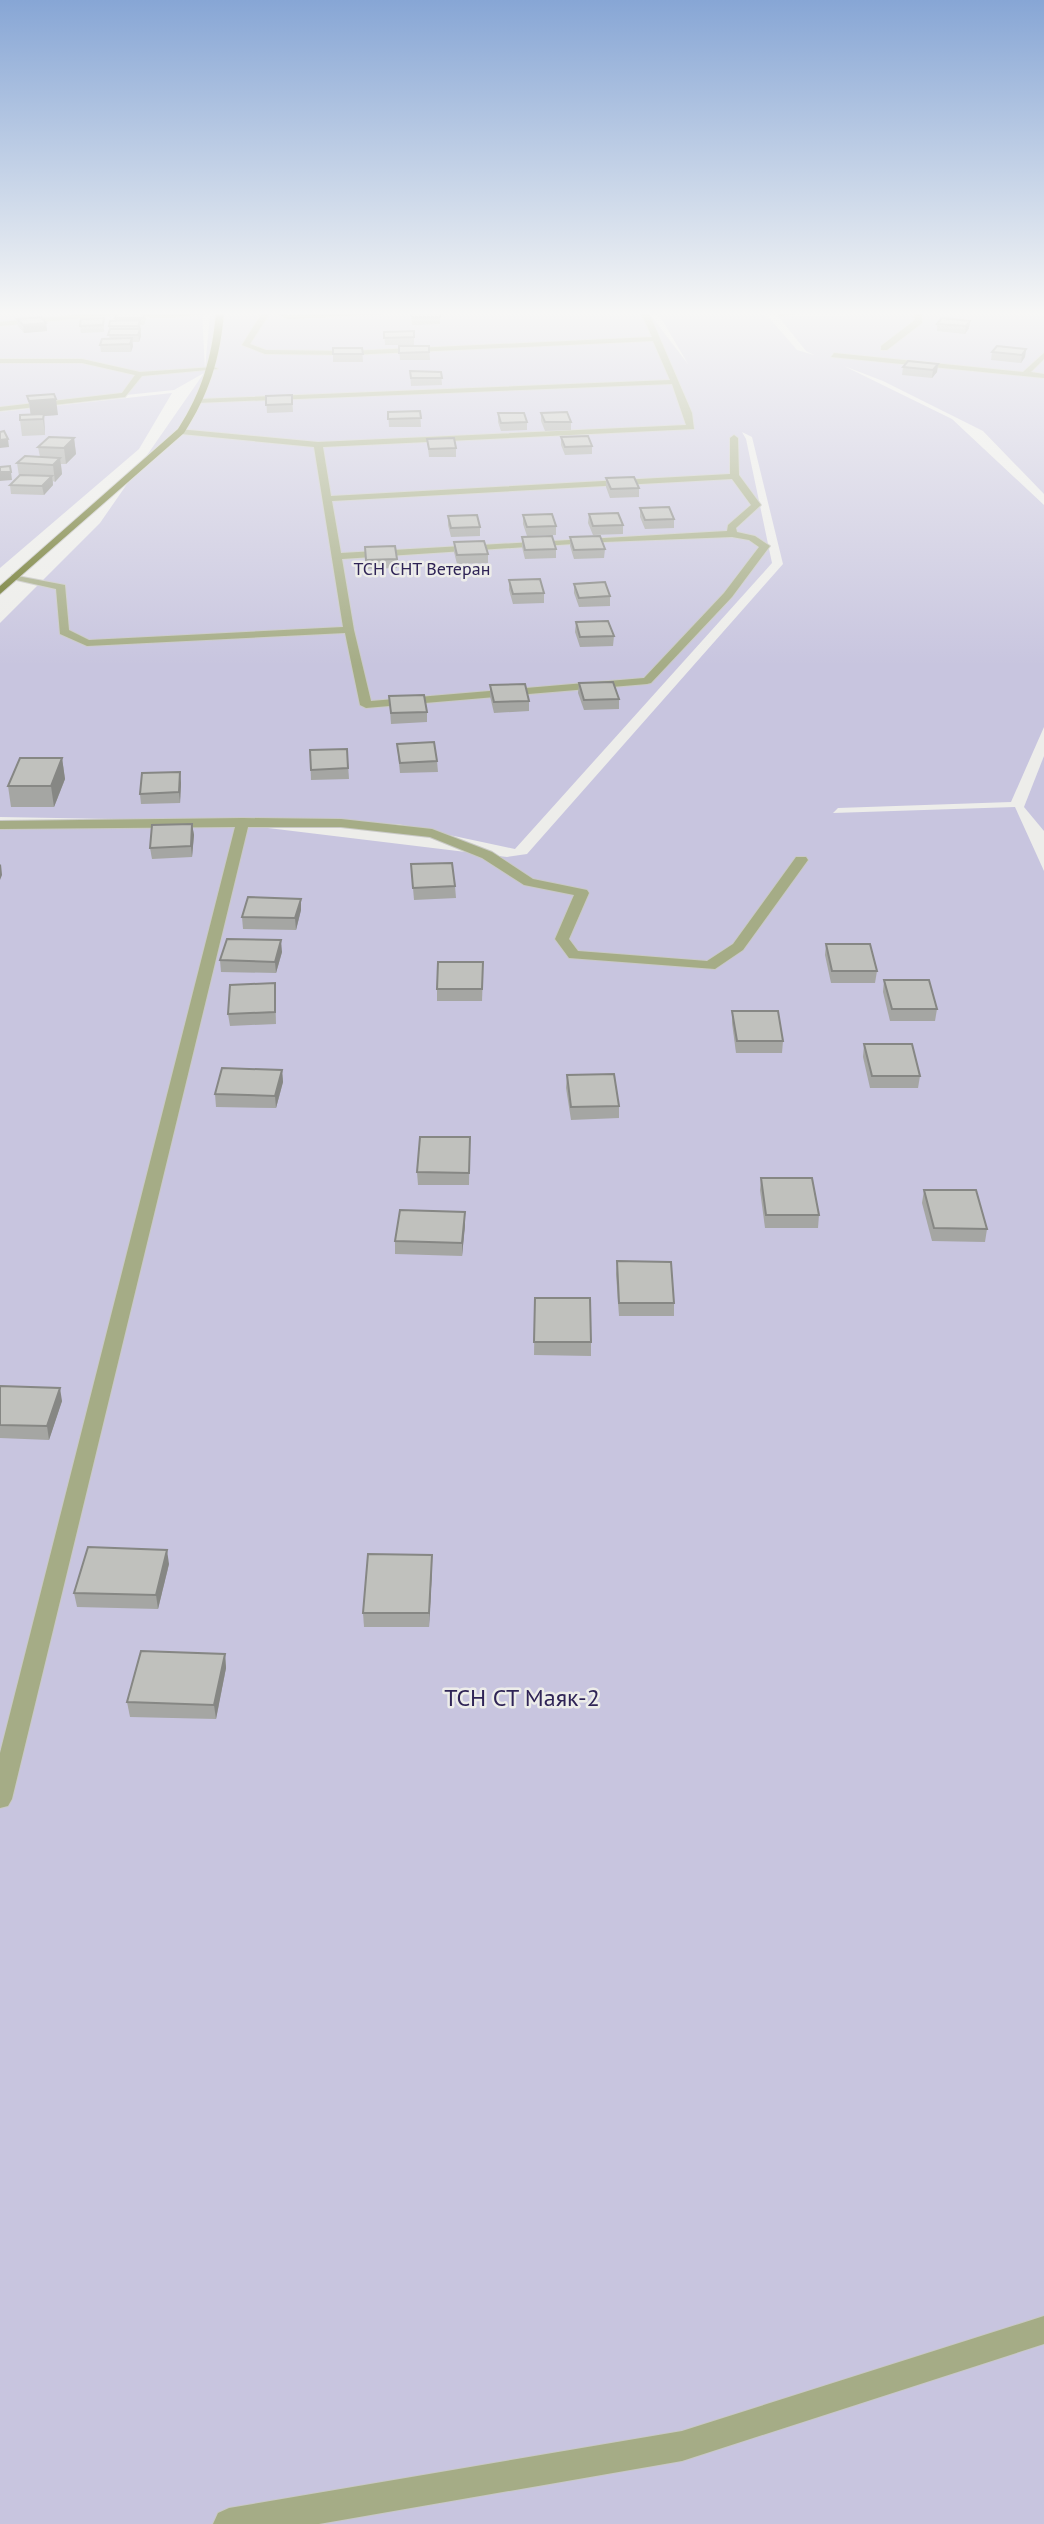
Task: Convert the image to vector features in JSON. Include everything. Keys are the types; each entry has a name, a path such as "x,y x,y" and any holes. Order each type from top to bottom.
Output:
{"main road":[{"path":"1,589 181,431"}],"street":[{"path":"181,431 317,445 612,431"},
{"path":"732,534 732,527 756,505 731,467 734,438"},
{"path":"317,445 349,630 366,705 648,681 728,594 765,546 752,538 732,534 604,539 337,556"},
{"path":"327,499 735,476"},
{"path":"16,577 61,587 64,632 87,643 349,630"},
{"path":"0,1799 243,822"},
{"path":"0,825 341,823 432,833 487,855 529,882 582,893 562,939 574,955 710,966 738,947 801,860"},
{"path":"229,2524 682,2446 1044,2330"}],"green space":[{"path":"0,431 150,431 139,449 0,568"},
{"name":"ТСН СТ Маяк-2","path":"164,431 965,431 1044,505 1044,727 1011,802 838,808 833,813 1015,807 1044,871 1044,2524 0,2524 0,823 268,828 507,857 527,854 783,564 752,437 742,432 746,439 772,563 515,849 398,824 0,817 0,623 100,523"},
{"name":"ТСН СТ Маяк-2","path":"983,431 1044,431 1044,494"},
{"path":"1044,756 1044,831 1024,807"}],"building":[{"path":"4,431 8,439 0,440 0,432"},
{"path":"588,436 592,446 565,447 561,437"},
{"path":"49,437 74,438 64,448 38,447"},
{"path":"454,438 456,448 429,449 427,439"},
{"path":"25,456 60,458 53,465 17,463"},
{"path":"10,466 11,472 0,472 0,467"},
{"path":"20,475 52,476 42,486 10,485"},
{"path":"634,477 639,488 611,489 606,478"},
{"path":"669,507 674,519 645,520 640,508"},
{"path":"618,513 623,525 593,526 589,514"},
{"path":"552,514 556,526 527,527 523,515"},
{"path":"477,515 480,527 451,528 448,516"},
{"path":"552,536 556,549 525,550 522,537"},
{"path":"600,536 605,549 574,550 570,537"},
{"path":"484,541 488,554 457,555 454,542"},
{"path":"395,546 397,559 366,560 365,547"},
{"path":"540,579 544,593 513,594 509,580"},
{"path":"605,582 610,596 579,598 574,584"},
{"path":"608,621 614,636 580,637 576,622"},
{"path":"613,682 619,699 584,700 579,683"},
{"path":"525,684 529,701 494,702 490,685"},
{"path":"424,695 427,712 391,713 389,696"},
{"path":"434,742 437,761 400,763 397,744"},
{"path":"347,749 348,768 311,770 310,750"},
{"path":"20,758 62,758 51,786 8,786"},
{"path":"180,772 179,792 140,794 142,773"},
{"path":"192,824 191,846 150,848 152,825"},
{"path":"452,863 455,886 413,888 411,864"},
{"path":"248,897 301,899 295,918 242,917"},
{"path":"227,939 281,940 275,962 220,960"},
{"path":"826,944 870,944 877,971 832,971"},
{"path":"438,962 483,962 482,989 437,989"},
{"path":"884,980 929,980 937,1009 892,1009"},
{"path":"275,983 275,1012 228,1014 230,985"},
{"path":"732,1011 778,1011 783,1041 737,1041"},
{"path":"864,1044 912,1044 920,1076 872,1076"},
{"path":"222,1068 282,1070 275,1096 215,1094"},
{"path":"614,1074 619,1106 571,1107 567,1075"},
{"path":"420,1137 470,1137 469,1173 417,1172"},
{"path":"761,1178 812,1178 819,1215 766,1215"},
{"path":"924,1190 976,1190 987,1229 934,1228"},
{"path":"400,1210 465,1212 462,1243 395,1241"},
{"path":"617,1261 671,1262 674,1303 619,1303"},
{"path":"535,1298 590,1298 591,1342 534,1342"},
{"path":"0,1386 60,1388 47,1426 0,1425"},
{"path":"88,1547 167,1550 156,1595 74,1593"},
{"path":"368,1554 432,1555 429,1613 363,1613"},
{"path":"141,1651 225,1654 214,1705 127,1702"}],"park label":[{"name":"ТСН СНТ Ветеран","path":"422,569"}]}
